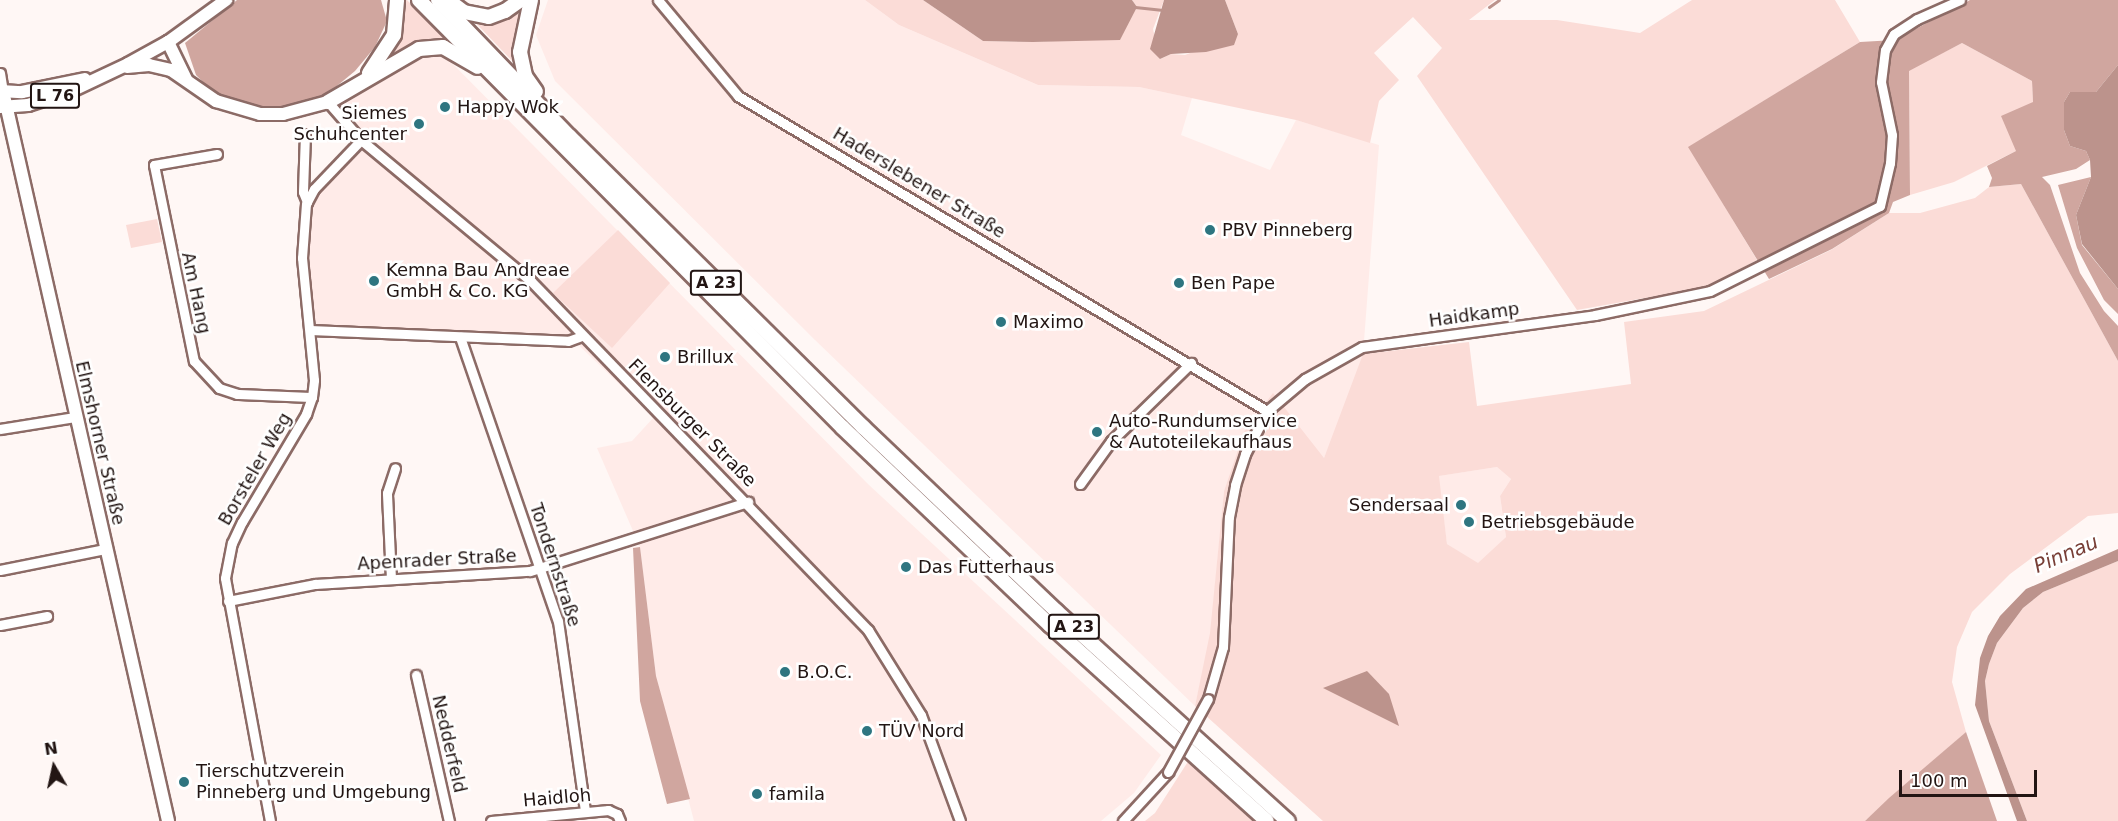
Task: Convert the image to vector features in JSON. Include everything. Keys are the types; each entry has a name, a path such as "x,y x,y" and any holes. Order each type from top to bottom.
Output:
{"highway":[{"path":"363,80 384,55 394,35 397,0"},
{"name":"A 23","path":"419,0 843,428 1050,625 1267,821"},
{"name":"A 23","path":"438,0 570,137 897,459 1056,611 1288,821"},
{"path":"448,0 464,12 489,17 506,11 520,0"},
{"path":"531,0 521,40 525,76 570,137"},
{"path":"328,102 419,49 432,46 443,47 488,71"}],"main road":[{"name":"L 76","path":"3,107 28,105 121,68 168,42 226,0"},
{"path":"168,42 186,79"},
{"path":"156,49 171,70"},
{"path":"121,68 149,65 171,70 216,101 260,114 282,114 328,102"},
{"name":"L 76","path":"2,91 22,92 101,76"},
{"name":"Elmshorner Straße","path":"2,91 3,107 168,821"}],"street":[{"name":"Haderslebener Straße","path":"658,0 738,96 1191,363 1267,411"},
{"name":"Haidkamp","path":"1123,821 1168,772 1208,699 1223,647 1229,517 1235,485 1245,454 1267,411 1305,379 1362,348 1595,315 1710,291 1880,206 1890,163 1892,135 1881,82 1885,50 1894,34 1917,18 1960,0"},
{"name":"Elmshorner Straße","path":"0,73 2,91"},
{"name":"Flensburger Straße","path":"328,102 361,140 531,282 748,502 868,630 896,670 935,744 960,821"},
{"name":"Borsteler Weg","path":"270,821 225,578 232,543 306,414 312,397 310,330 302,258 302,218 307,202 303,192 305,134"},
{"path":"307,202 361,140"},
{"name":"Am Hang","path":"216,154 154,165 194,361 219,388 237,394 312,397"},
{"path":"310,330 568,341 582,336"},
{"name":"Tondernstraße","path":"460,337 558,621 585,811"},
{"path":"1080,484 1111,441 1191,363"},
{"path":"0,429 75,417"},
{"path":"391,579 387,493 395,468"},
{"name":"Apenrader Straße","path":"228,601 315,584 502,575 541,568 748,502"},
{"path":"0,570 105,549"},
{"path":"0,625 47,616"},
{"name":"Nedderfeld","path":"416,675 449,821"},
{"name":"Haidloh","path":"491,821 608,810 617,814 620,821"}],"shaded area":[{"path":"237,0 381,0 387,21 375,47 355,71 326,95 303,104 262,109 213,92 196,75 185,43"},
{"path":"401,0 407,0 444,39 417,42 388,58 401,26"},
{"path":"524,0 518,67 471,18"},
{"path":"548,0 865,0 899,25 1038,85 1139,87 1192,98 1181,135 1270,170 1296,120 1379,145 1363,354 1348,402 1324,458 1244,432 1224,491 1210,640 1195,706 815,340 555,81 536,35"},
{"path":"865,0 923,0 983,41 1033,42 1075,40 1137,7 1132,0 1164,0 1153,29 1160,59 1171,54 1185,55 1238,34 1225,0 1495,0 1469,20 1557,20 1640,33 1692,0 1835,0 1860,42 1689,147 1757,260 1707,287 1577,310 1417,76 1442,48 1413,17 1374,53 1399,80 1379,101 1370,143 1296,120 1139,87 1038,85 899,25"},
{"path":"923,0 1132,0 1137,7 1120,40 983,41"},
{"path":"1164,0 1225,0 1238,34 1234,45 1206,52 1171,54 1160,59 1150,49"},
{"path":"1970,0 2118,0 2118,65 2096,92 2070,92 2064,102 2064,130 2070,146 2086,151 2090,160 2076,169 2042,177 2050,185 2080,273 2104,311 2118,326 2118,361 2021,184 1989,187 1992,178 1987,166 2016,151 2001,116 2033,102 2032,81 1962,43 1909,71 1910,195 1893,202 1889,213 1832,249 1769,279 1688,147 1860,42 1895,40"},
{"path":"1962,43 2032,81 2033,102 2016,151 1954,182 1910,195 1909,70"},
{"path":"441,52 869,485 1161,755 1134,793 1101,821 694,821 656,676 640,547 597,448 632,441 654,417 568,335 317,325 312,317 307,219 323,183 372,142 337,109 423,54"},
{"path":"2118,65 2118,289 2082,244 2076,215 2091,177 2090,160 2086,151 2070,146 2064,130 2064,102 2070,92 2096,92"},
{"path":"2091,177 2076,215 2082,245 2118,289 2118,314 2104,300 2077,248 2058,185"},
{"path":"2021,184 2118,361 2118,513 2088,516 2010,574 1972,612 1957,647 1952,682 1966,732 1865,821 1323,821 1195,706 1210,633 1224,491 1244,432 1273,393 1324,458 1363,354 1469,342 1477,406 1631,384 1624,322 1704,311 1831,250 1889,213 1920,213 1975,198 1989,187","holes":["1497,467 1511,479 1500,496 1506,537 1478,563 1447,544 1439,476"]},
{"path":"157,219 162,242 131,248 126,225"},
{"path":"618,230 670,283 612,348 553,293"},
{"path":"1497,467 1511,479 1500,496 1506,537 1478,564 1447,544 1438,476"},
{"path":"640,547 656,676 690,799 667,804 640,701 633,548"},
{"path":"2118,549 2118,561 2043,592 2023,608 1997,643 1989,664 1985,681 1989,721 2027,821 2017,821 1975,705 1980,658 1988,636 2000,616 2026,589"},
{"path":"2118,561 2118,821 2027,821 1989,721 1985,681 1989,664 1997,643 2023,608 2043,592"},
{"path":"1367,671 1389,694 1399,726 1323,688"},
{"path":"1966,732 1997,821 1865,821 1889,798"},
{"path":"1189,760 1256,821 1145,821 1155,813"}],"waterway":[{"path":"1489,7 1499,0"},
{"path":"1135,7 1163,10"}],"place":[{"name":"Happy Wok","path":"445,107"},
{"name":"Siemes Schuhcenter","path":"419,124"},
{"name":"PBV Pinneberg","path":"1210,230"},
{"name":"Kemna Bau Andreae GmbH & Co. KG","path":"374,281"},
{"name":"Ben Pape","path":"1179,283"},
{"name":"Maximo","path":"1001,322"},
{"name":"Brillux","path":"665,357"},
{"name":"Auto-Rundumservice & Autoteilekaufhaus","path":"1097,432"},
{"name":"Sendersaal","path":"1461,505"},
{"name":"Betriebsgebäude","path":"1469,522"},
{"name":"Das Futterhaus","path":"906,567"},
{"name":"B.O.C.","path":"785,672"},
{"name":"TÜV Nord","path":"867,731"},
{"name":"Tierschutzverein Pinneberg und Umgebung","path":"184,782"},
{"name":"famila","path":"757,794"}],"water label":[{"name":"Pinnau","path":"2066,554"}]}
